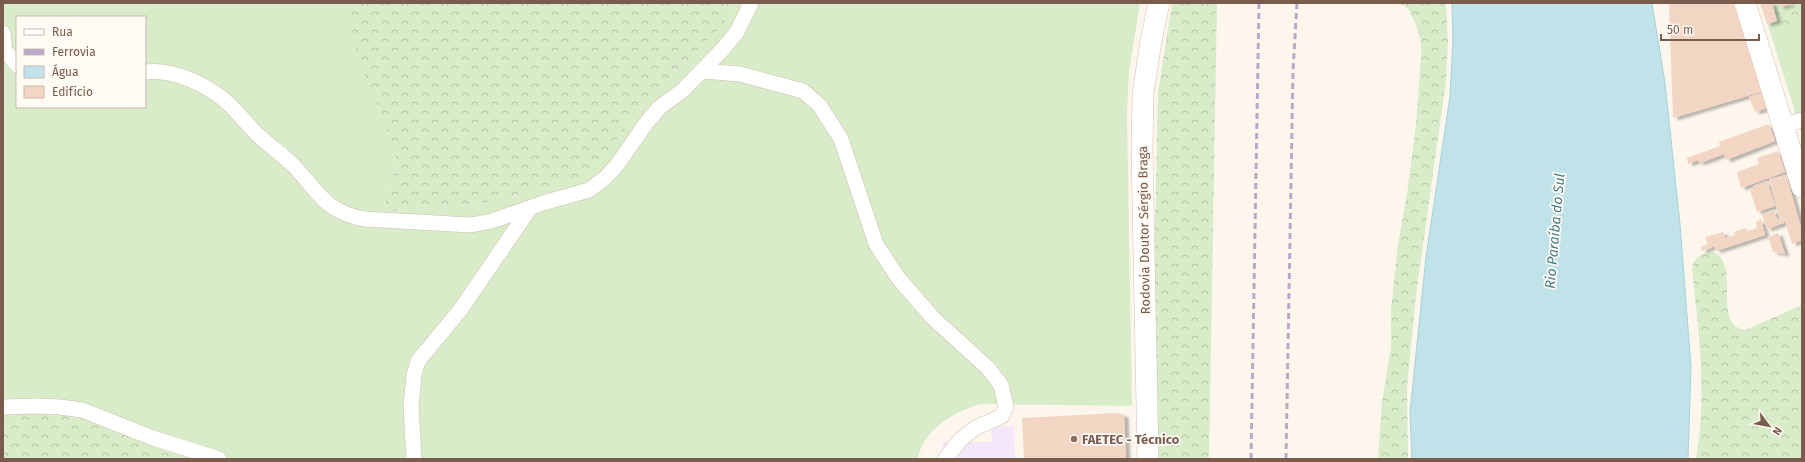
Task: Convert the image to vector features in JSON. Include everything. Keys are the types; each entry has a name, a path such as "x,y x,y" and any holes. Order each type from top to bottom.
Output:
{"main road":[{"name":"Rodovia Doutor Sérgio Braga","path":"1148,459 1143,117 1146,68 1159,3"},
{"path":"1745,3 1793,123 1802,188"}],"street":[{"path":"146,72 165,72 184,78 216,94 228,103 259,136 286,158 322,199 334,209 347,216 364,219 471,225 492,221 589,190 617,165 647,122 660,107 682,91 737,32 751,3"},
{"path":"3,33 5,51 16,64"},
{"path":"702,71 740,74 803,91 820,106 841,139 876,244 899,279 934,319 988,368 1001,385 1006,407 1002,416 975,428 960,440 945,459"},
{"path":"414,459 411,406 414,375 418,361 461,309 530,208"},
{"path":"3,407 37,406 82,410 153,438 219,459"}],"shaded area":[{"path":"991,426 1014,426 1015,459 943,459 942,442 992,442"}],"green space":[{"path":"3,3 348,3 361,67 374,95 396,157 395,168 385,204 388,209 393,211 452,207 510,199 571,181 589,171 602,159 653,93 717,32 739,3 1140,3 1129,72 1127,115 1132,406 980,404 970,407 941,423 926,439 921,448 918,459 3,459"},
{"path":"348,3 739,3 717,32 653,93 602,159 589,171 571,181 510,199 452,207 393,211 388,209 385,204 395,168 396,157 374,95 361,68 352,30"},
{"path":"1172,3 1217,3 1209,459 1156,459 1154,418 1155,228 1158,93"},
{"path":"1400,3 1446,3 1448,41 1446,81 1416,295 1407,388 1408,459 1378,459 1382,402 1391,347 1391,309 1398,244 1407,194 1416,125 1421,55 1421,42 1415,22 1409,10"},
{"path":"1761,3 1802,3 1802,134"},
{"path":"1764,3 1802,3 1802,31 1785,25"},
{"path":"1713,252 1721,259 1725,268 1728,306 1730,317 1735,325 1745,330 1802,305 1802,459 1696,459 1701,412 1701,364 1692,269 1699,256 1705,253"},
{"path":"61,412 84,417 195,459 3,459 3,420"}],"water":[{"name":"Rio Paraíba do Sul","path":"1452,3 1652,3 1665,83 1680,224 1691,367 1688,459 1412,459 1410,412 1426,257 1450,96 1453,39"}],"building":[{"path":"1669,3 1738,3 1764,91 1673,118"},
{"path":"1760,3 1772,3 1777,21 1767,24"},
{"path":"1779,3 1791,3 1791,4 1780,7"},
{"path":"1762,93 1767,108 1755,112 1749,97"},
{"path":"1769,124 1775,141 1726,160 1724,154 1700,163 1698,160 1688,164 1687,158 1720,146 1719,142"},
{"path":"1778,151 1785,172 1741,188 1737,172 1759,164 1757,158"},
{"path":"1786,175 1802,231 1802,240 1792,244 1783,215 1779,217 1769,179"},
{"path":"1767,181 1775,206 1757,212 1750,190 1753,189 1753,186"},
{"path":"1774,210 1777,219 1782,217 1784,223 1767,229 1762,215"},
{"path":"1761,219 1765,235 1716,251 1714,246 1702,251 1701,247 1708,244 1705,237 1723,232 1725,238 1735,235 1734,232 1746,228 1747,232 1757,228 1756,222"},
{"path":"1778,233 1785,254 1773,252 1768,237"},
{"name":"FAETEC - Técnico","path":"1117,413 1124,415 1126,459 1024,459 1022,418"}],"railway":[{"path":"1251,459 1259,3"},
{"path":"1286,459 1293,71 1297,3"}],"place":[{"name":"FAETEC - Técnico","path":"1074,439"}]}
